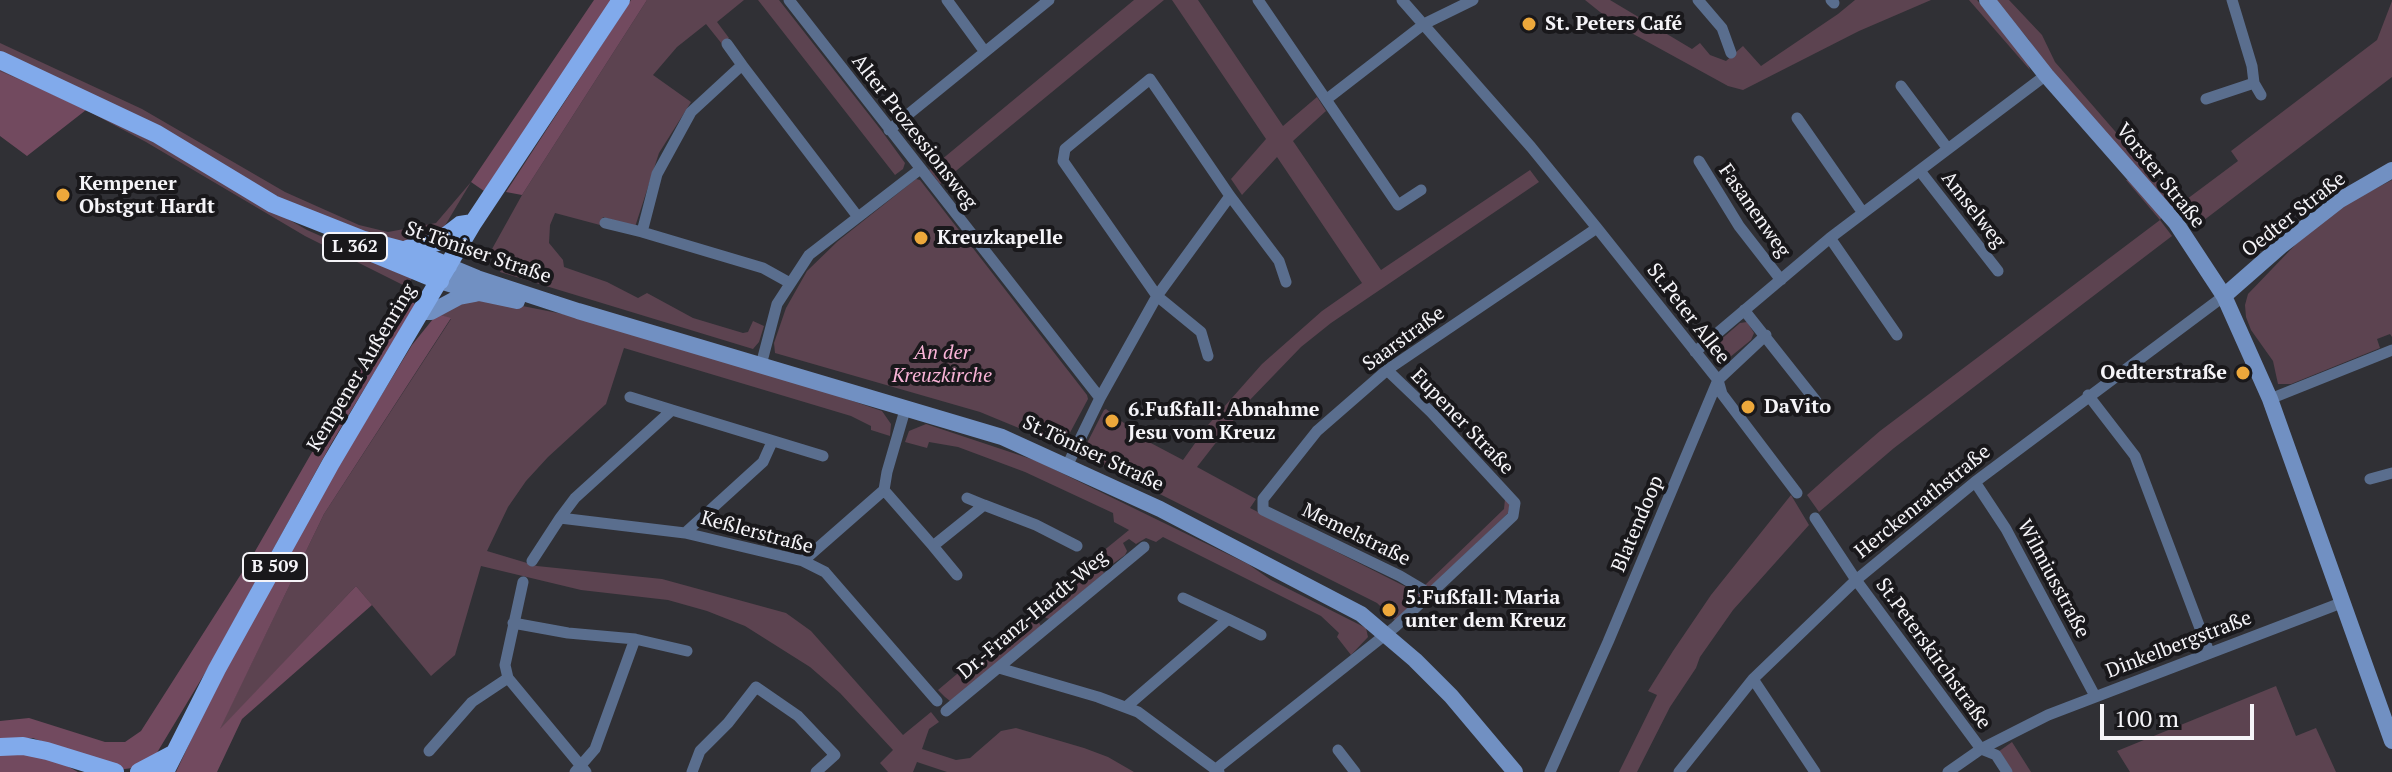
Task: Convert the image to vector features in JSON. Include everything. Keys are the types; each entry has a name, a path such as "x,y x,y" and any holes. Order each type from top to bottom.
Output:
{"main road":[{"name":"Kempener Außenring","path":"165,772 331,463 473,223 621,0"},
{"name":"Vorster Straße","path":"1987,0 2046,75 2176,223 2224,296 2270,399 2392,741"},
{"name":"St.Töniser Straße","path":"0,60 157,134 300,222 444,274 477,278 1002,437 1160,509 1361,614 1386,633 1451,696 1515,772"},
{"name":"Oedter Straße","path":"2224,296 2340,200 2392,170"},
{"name":"St.Töniser Straße","path":"273,204 349,235 403,250 479,293 578,311"},
{"path":"403,250 438,242 460,225 473,223"},
{"path":"421,312 431,312 459,297 479,293"},
{"path":"0,747 23,746 85,767 115,772"},
{"path":"139,772 173,754"}],"street":[{"name":"Alter Prozessionsweg","path":"789,0 1100,398"},
{"path":"947,0 985,52"},
{"path":"889,130 1049,0"},
{"path":"1258,0 1398,205 1421,190"},
{"name":"St.Peter Allee","path":"1402,0 1597,228 1718,380 1722,394 1797,493"},
{"path":"1327,99 1424,24 1473,0"},
{"path":"1698,0 1722,28 1731,53"},
{"path":"2232,0 2252,66 2254,83 2261,95"},
{"path":"727,44 858,217"},
{"path":"642,232 657,174 691,112 742,65"},
{"path":"1695,352 1830,238 2046,75"},
{"path":"1208,356 1201,332 1157,296 1063,161 1065,149 1150,79 1279,261 1286,282"},
{"path":"2206,99 2254,83"},
{"path":"1901,86 1948,149"},
{"path":"1797,118 1863,213"},
{"name":"Fasanenweg","path":"1699,161 1739,226 1781,280"},
{"path":"761,365 777,304 809,255 919,170"},
{"name":"Amselweg","path":"1920,171 1998,271"},
{"path":"1067,466 1100,398 1157,296 1230,196"},
{"path":"605,223 763,268 790,283"},
{"name":"Saarstraße","path":"1263,510 1263,499 1317,431 1387,370 1597,228"},
{"path":"1830,238 1897,335"},
{"name":"Herckenrathstraße","path":"1679,772 1753,679 1856,580 1975,482 2224,296"},
{"path":"1744,310 1816,401"},
{"name":"Blatendoop","path":"1550,772 1718,380 1766,335"},
{"path":"2270,399 2392,350"},
{"name":"Eupener Straße","path":"1218,771 1432,595 1513,516 1515,503 1431,412 1387,370"},
{"path":"2088,395 2135,456 2209,652"},
{"path":"630,397 823,456"},
{"path":"532,561 575,498 672,410"},
{"path":"803,561 884,490 905,410"},
{"path":"685,533 763,462 772,442"},
{"path":"2370,479 2392,473"},
{"name":"Wilmiusstraße","path":"1975,482 2006,529 2095,696"},
{"path":"884,490 957,575"},
{"path":"967,498 1036,525 1077,546"},
{"path":"933,546 984,505"},
{"name":"Memelstraße","path":"1263,510 1400,576 1432,595"},
{"name":"Keßlerstraße","path":"560,518 685,533 803,561 825,572 942,706"},
{"path":"1815,518 1856,580"},
{"name":"Dr.-Franz-Hardt-Weg","path":"942,706 999,668 1144,547"},
{"name":"St.Peterskirchstraße","path":"1856,580 1981,749 1996,755 2007,772"},
{"path":"523,582 505,665 508,678 581,770 595,749 635,639"},
{"path":"1183,598 1261,635"},
{"name":"Dinkelbergstraße","path":"1948,772 1981,749 2048,715 2341,603"},
{"path":"1126,707 1228,619"},
{"path":"513,623 568,633 635,639 687,651"},
{"path":"999,668 1138,712 1218,771"},
{"path":"429,751 472,702 508,678"},
{"path":"1753,679 1815,772"},
{"path":"692,772 700,751 728,723 756,687 798,716 835,755 816,772"},
{"path":"1338,750 1355,772"}],"green space":[{"path":"647,0 744,0 717,22 729,38 722,44 706,24 677,47 653,75 691,102 659,153 635,227 603,217 600,225 555,213 550,225 549,243 563,260 564,267 607,282 638,298 647,293 693,318 743,333 748,332 753,321 764,326 753,349 500,272 505,259 492,249 522,195"},
{"path":"758,0 779,0 881,130 905,163 903,169 895,175"},
{"path":"1134,0 1164,0 940,184 929,170"},
{"path":"1172,0 1198,0 1283,126 1317,97 1326,111 1293,141 1381,270 1530,170 1539,182 1331,323 1301,347 1246,404 1197,467 1256,499 1250,508 1422,595 1396,621 1377,603 1086,457 1086,445 1106,409 1147,441 1183,460 1208,425 1262,364 1322,311 1362,283 1277,157 1242,195 1231,179 1266,139"},
{"path":"1585,0 1610,0 1692,49 1700,43 1710,55 1726,61 1743,46 1761,66 1855,0 1931,0 1859,31 1743,90 1728,86 1615,24"},
{"path":"1969,0 1977,0 2027,62 2030,70"},
{"path":"1995,0 2009,0 2042,35 2055,62 2179,205 2238,161 2231,151 2377,40 2392,1 2392,77 2195,227 2178,207 2173,210 2038,55"},
{"path":"0,43 142,109 285,192 359,225 388,232 436,223 471,182 437,239 413,245 327,224 0,54"},
{"path":"0,66 159,145 307,230 413,277 407,287 305,236 146,142 86,110 0,71"},
{"name":"An der Kreuzkirche","path":"916,179 920,180 1087,395 1088,399 1065,442 1060,445 980,412 775,353 774,343 786,308 807,271 838,241"},
{"path":"2126,180 2131,180 2162,217 2160,220"},
{"path":"2392,180 2392,337 2390,334 2377,339 2380,348 2291,384 2278,384 2273,361 2251,330 2246,317 2248,294 2296,244 2342,206"},
{"path":"2160,220 2172,236 1894,448 1819,512 1807,495 1880,431"},
{"path":"487,299 568,315 823,391 882,411 891,424 890,436 871,430 871,426 851,416 624,348 606,404 526,481 508,507 487,551 537,566 662,579 786,613 811,631 903,735 931,712 939,722 929,729 922,749 956,760 970,758 1001,731 1016,728 1084,748 1134,772 947,772 917,762 913,772 888,772 880,763 893,750 840,693 810,667 745,626 668,600 581,590 481,566 455,655 431,676 356,586 218,732 324,514 451,319 437,314 453,304"},
{"path":"1747,322 1754,333 1751,340 1719,363 1711,348 1740,323"},
{"path":"926,424 1037,461 1248,564 1271,580 1366,628 1368,637 1351,655 1337,637 1339,633 1321,616 1163,537 1156,542 1146,538 1136,544 1129,539 1123,543 1127,551 1125,555 1107,568 1097,556 1129,530 1114,522 1113,513 1025,472 958,447 929,442 927,448 905,442 909,431"},
{"path":"1791,495 1809,525 1733,610 1700,657 1637,772 1619,772 1657,695 1648,691 1711,595"},
{"path":"1505,499 1510,504 1508,513 1431,587 1425,585 1504,509"},
{"path":"1095,559 1104,573 1050,619 1046,618 1037,607"},
{"path":"1032,611 1041,626 954,699 950,701 938,690"},
{"path":"2276,686 2296,736 2316,728 2336,772 2130,772 2117,751"},
{"path":"2012,742 2031,772 2010,772 1998,752"}],"shaded area":[{"path":"594,0 613,0 484,191 471,182"},
{"path":"631,0 647,0 522,195 506,192"},
{"path":"0,71 86,110 27,156 0,136"},
{"path":"407,287 415,305 331,444 208,668 155,756 139,767 118,770 33,738 0,739 0,721 29,718 105,742 125,742 141,731 250,560"},
{"path":"437,314 451,318 324,514 220,729 356,586 372,605 242,719 217,772 176,772 212,695 337,468 412,345"},
{"path":"17,750 58,761 78,772 0,772 0,753"}],"place":[{"name":"St. Peters Café","path":"1529,24"},
{"name":"Kempener Obstgut Hardt","path":"63,195"},
{"name":"Kreuzkapelle","path":"921,238"},
{"name":"Oedterstraße","path":"2243,373"},
{"name":"DaVito","path":"1748,407"},
{"name":"6.Fußfall: Abnahme Jesu vom Kreuz","path":"1112,421"},
{"name":"5.Fußfall: Maria unter dem Kreuz","path":"1389,610"}]}
